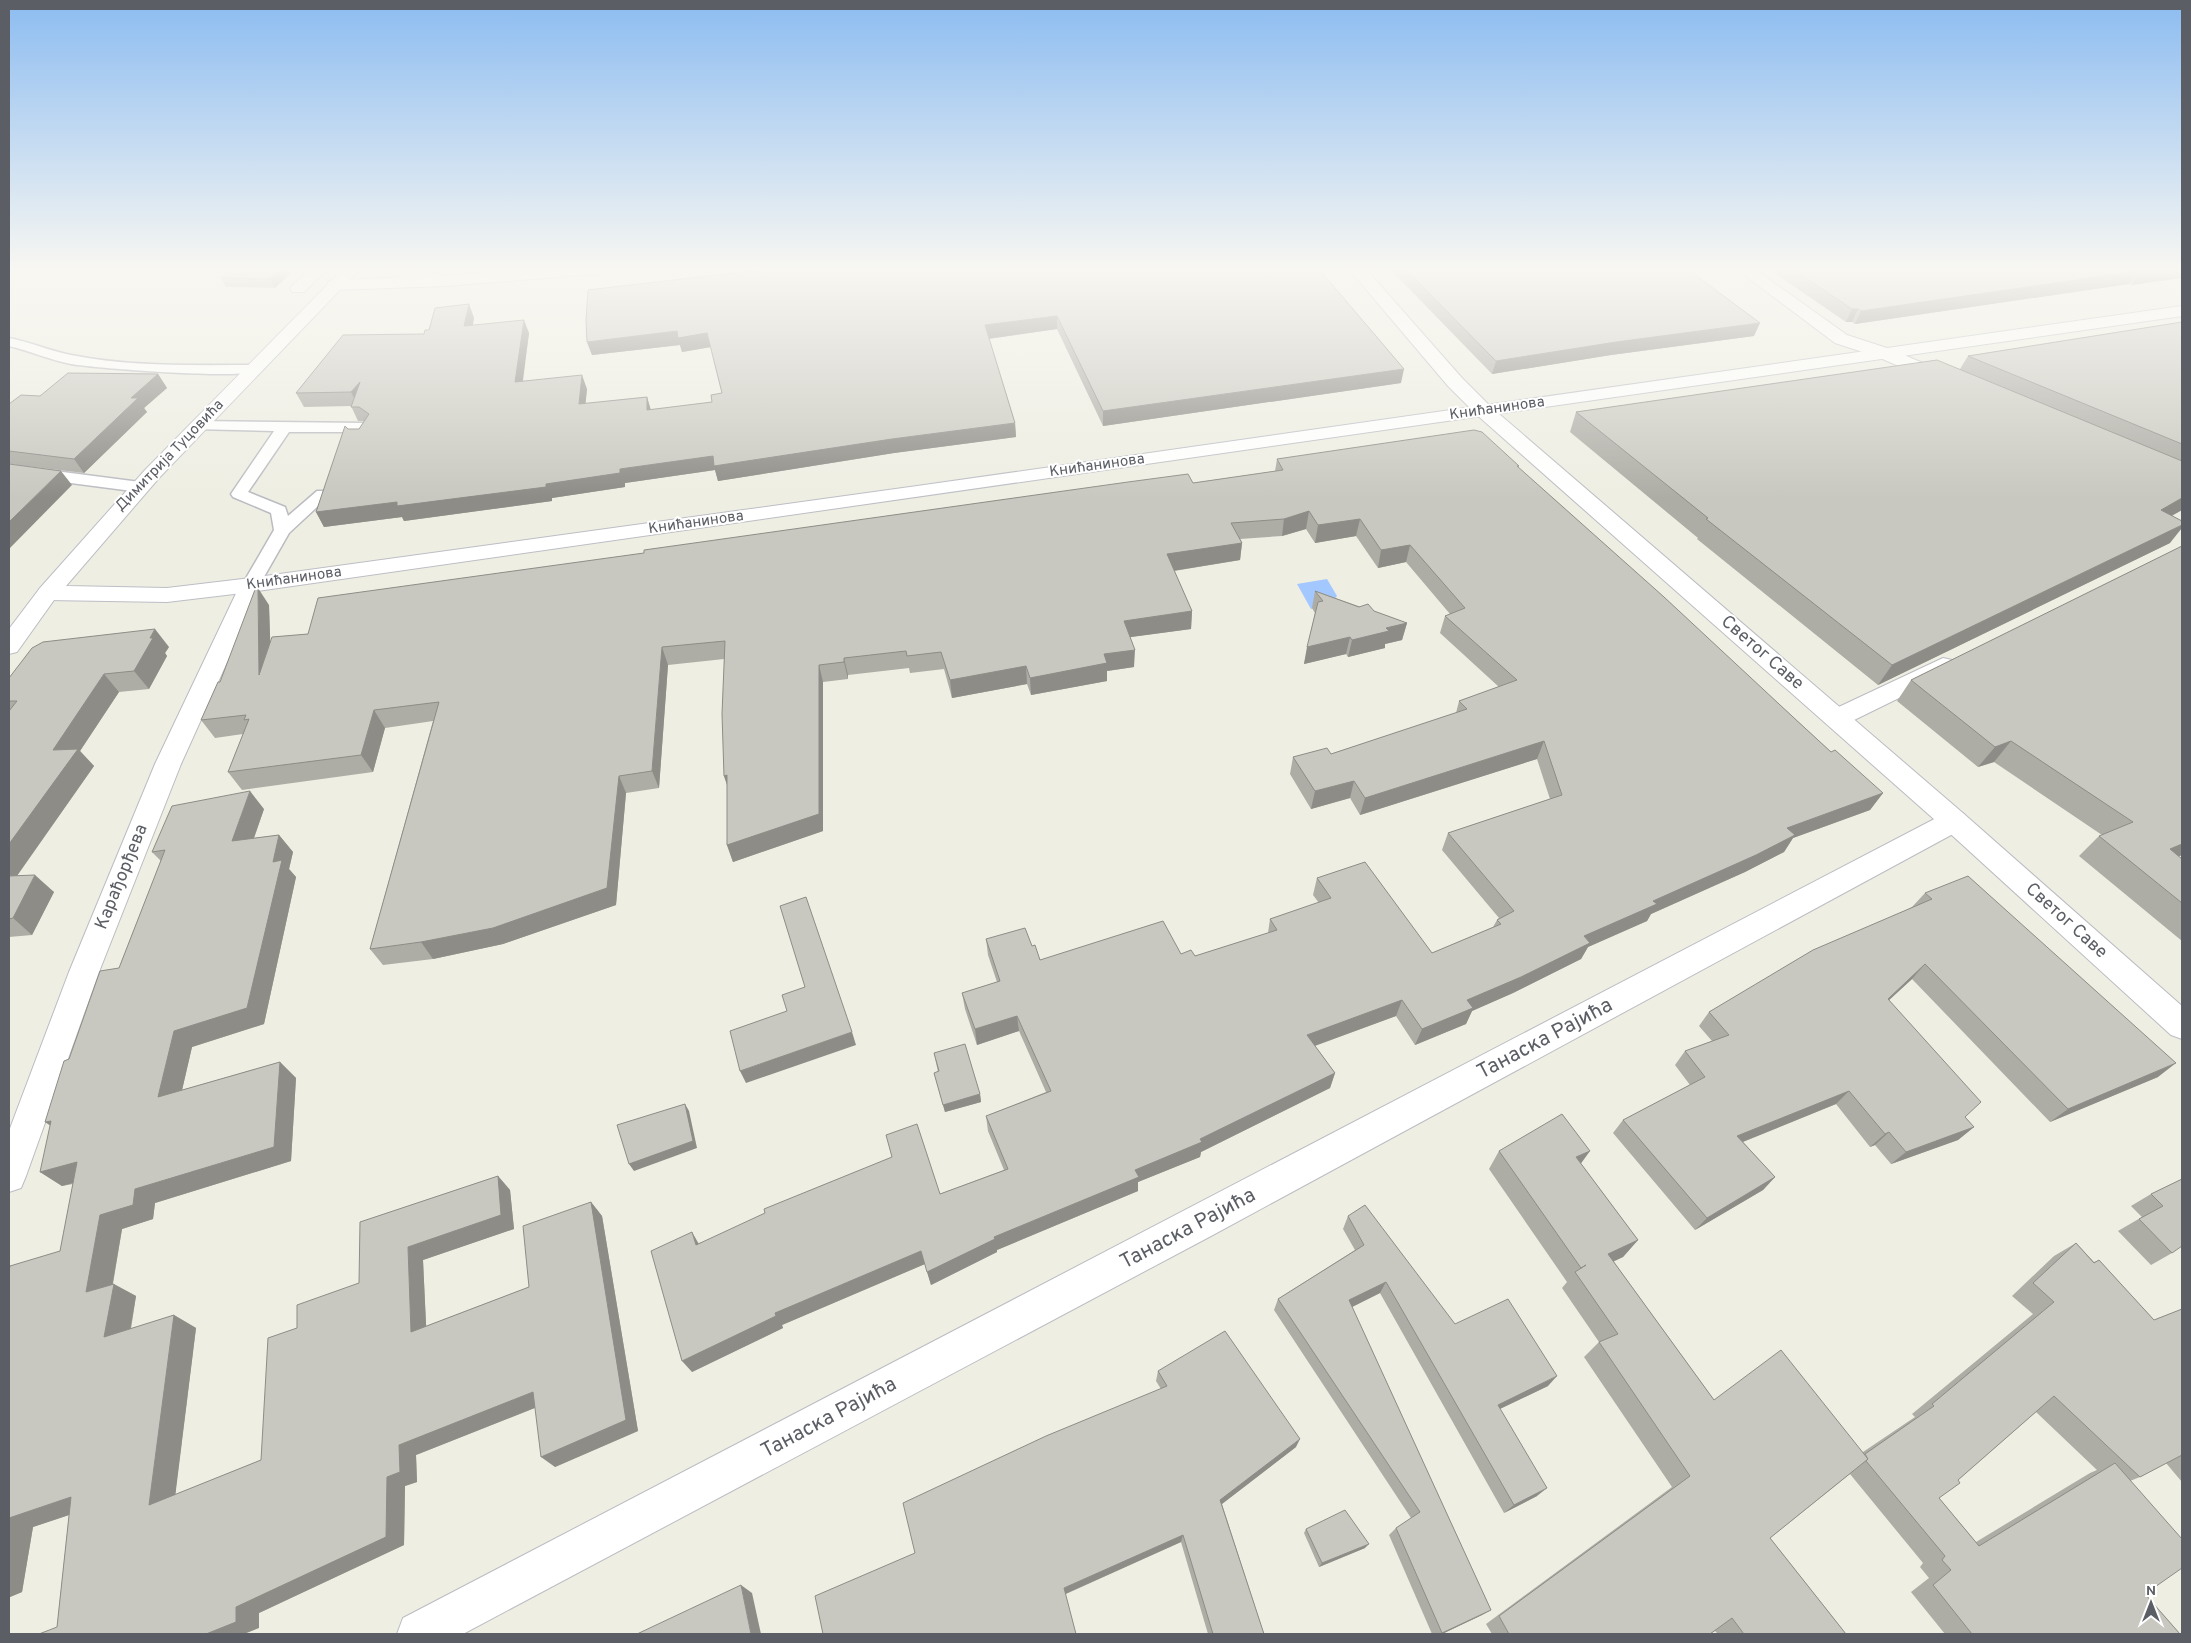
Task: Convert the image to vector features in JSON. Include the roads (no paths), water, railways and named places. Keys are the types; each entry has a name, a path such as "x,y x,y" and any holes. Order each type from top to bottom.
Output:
{"street":[{"name":"Димитрија Туцовића","path":"48,593 140,487 278,345"},
{"name":"Светог Саве","path":"1423,345 1455,382 1484,411 1837,718 2182,1025"},
{"path":"1857,345 1962,387"},
{"name":"Книћанинова","path":"48,593 167,595 251,585 1949,345"},
{"name":"Карађорђева","path":"9,1176 84,972 168,764 251,585"},
{"path":"9,646 48,593"},
{"path":"1837,718 1962,656"},
{"name":"Танаска Рајића","path":"419,1634 1198,1224 1954,821"}],"lane":[{"path":"22,345 76,361 136,367 254,369"},
{"path":"198,426 366,428 361,438"},
{"path":"282,530 279,510 239,494 286,427"},
{"path":"9,470 140,487"},
{"path":"251,585 282,530 323,494"}],"water":[{"path":"1327,579 1337,596 1330,605 1311,609 1297,584"}]}
